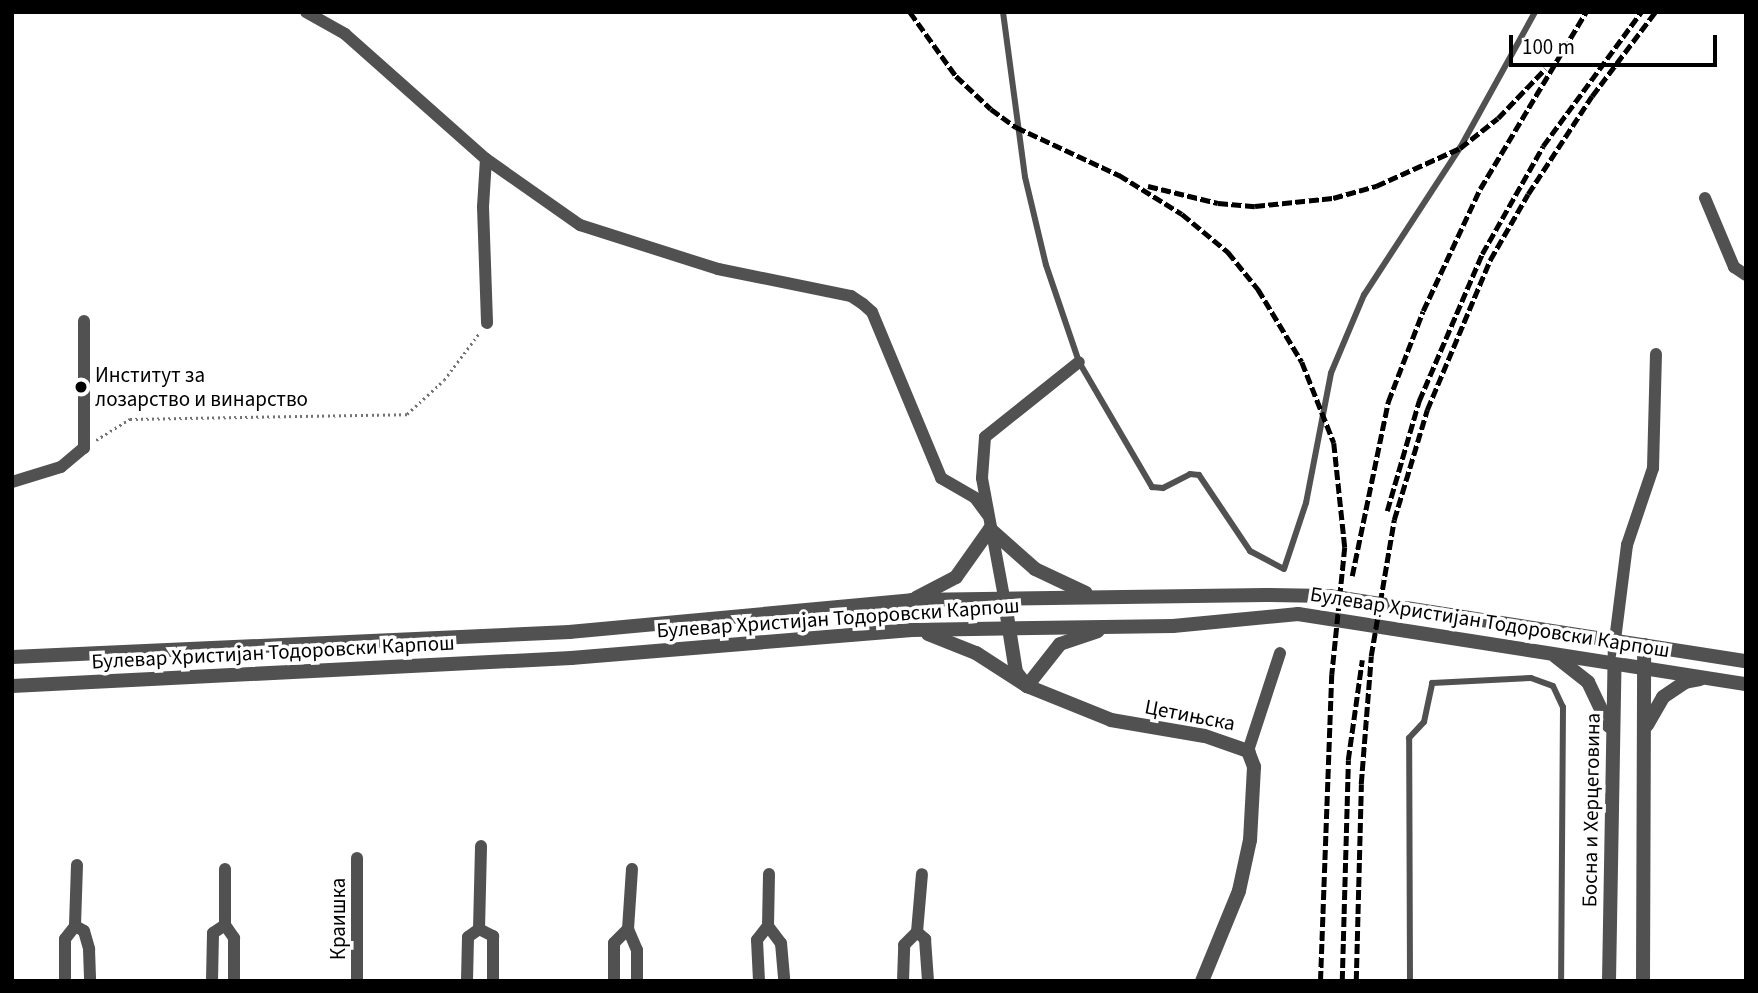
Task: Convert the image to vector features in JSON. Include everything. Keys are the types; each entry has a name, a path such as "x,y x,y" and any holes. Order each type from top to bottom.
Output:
{"street":[{"path":"306,12 345,34 486,159 594,230 718,269 851,296 863,304 872,313 941,478 975,498 989,522 1035,569 1063,586 1104,598"},
{"path":"486,159 483,207 487,323"},
{"path":"1705,198 1734,267 1746,275"},
{"path":"12,482 61,467 84,448 83,321"},
{"path":"1615,640 1627,545 1653,468 1656,354"},
{"path":"1079,362 985,437 982,478 1016,671 1027,686 1060,643 1110,628"},
{"path":"912,600 956,577 989,522"},
{"name":"Булевар Христијан Тодоровски Карпош","path":"12,657 569,632 912,600 1004,597 1329,596 1746,660"},
{"name":"Булевар Христијан Тодоровски Карпош","path":"13,686 571,658 912,630 1008,626 1110,628 1308,615 1746,684"},
{"name":"Цетињска","path":"912,630 944,637 1027,686 1111,720 1205,736 1248,751 1254,767 1250,840 1239,891 1202,981"},
{"name":"Босна и Херцеговина","path":"1609,981 1615,640"},
{"path":"1643,981 1644,645"},
{"path":"1545,651 1565,660 1588,682 1602,704 1612,744"},
{"path":"1248,751 1280,653"},
{"path":"1644,736 1663,697 1685,682 1708,677"},
{"path":"480,929 481,846"},
{"name":"Краишка","path":"357,858 357,981"},
{"path":"65,981 65,939 75,926 77,864"},
{"path":"225,869 225,925 234,938 234,981"},
{"path":"632,869 628,929 637,950 637,981"},
{"path":"759,981 757,940 768,926 769,874"},
{"path":"903,981 904,945 917,932 922,874"},
{"path":"212,981 213,933 225,925"},
{"path":"75,926 84,931 89,949 90,981"},
{"path":"768,926 781,943 784,981"},
{"path":"467,981 468,937 480,929"},
{"path":"480,929 493,936 493,981"},
{"path":"614,981 614,943 628,929"},
{"path":"917,932 925,939 928,981"}],"lane":[{"path":"1003,12 1026,177 1046,265 1079,362 1152,487 1163,488 1190,474 1199,475 1250,551 1284,569 1306,503 1331,373 1364,295 1460,148 1535,12"},
{"path":"1410,981 1409,738 1424,722 1432,683 1531,678 1553,686 1563,707 1561,981"}],"path":[{"path":"84,448 130,419 407,414 444,380 487,323"}],"railway":[{"path":"910,12 956,76 991,109 1016,127 1119,175 1182,214 1228,252 1258,289 1302,362 1334,443 1345,547 1332,674 1321,981"},
{"path":"1352,576 1388,402 1423,311 1480,189 1586,12"},
{"path":"1387,511 1419,401 1482,254 1543,146 1641,12"},
{"path":"1356,981 1361,784 1371,656 1394,520 1427,410 1490,260 1528,194 1592,96 1655,12"},
{"path":"1148,186 1218,203 1255,206 1333,198 1376,186 1460,148 1498,118 1545,69"},
{"path":"1342,981 1348,760 1362,660"}],"place":[{"name":"Институт за лозарство и винарство","path":"81,387"}]}
